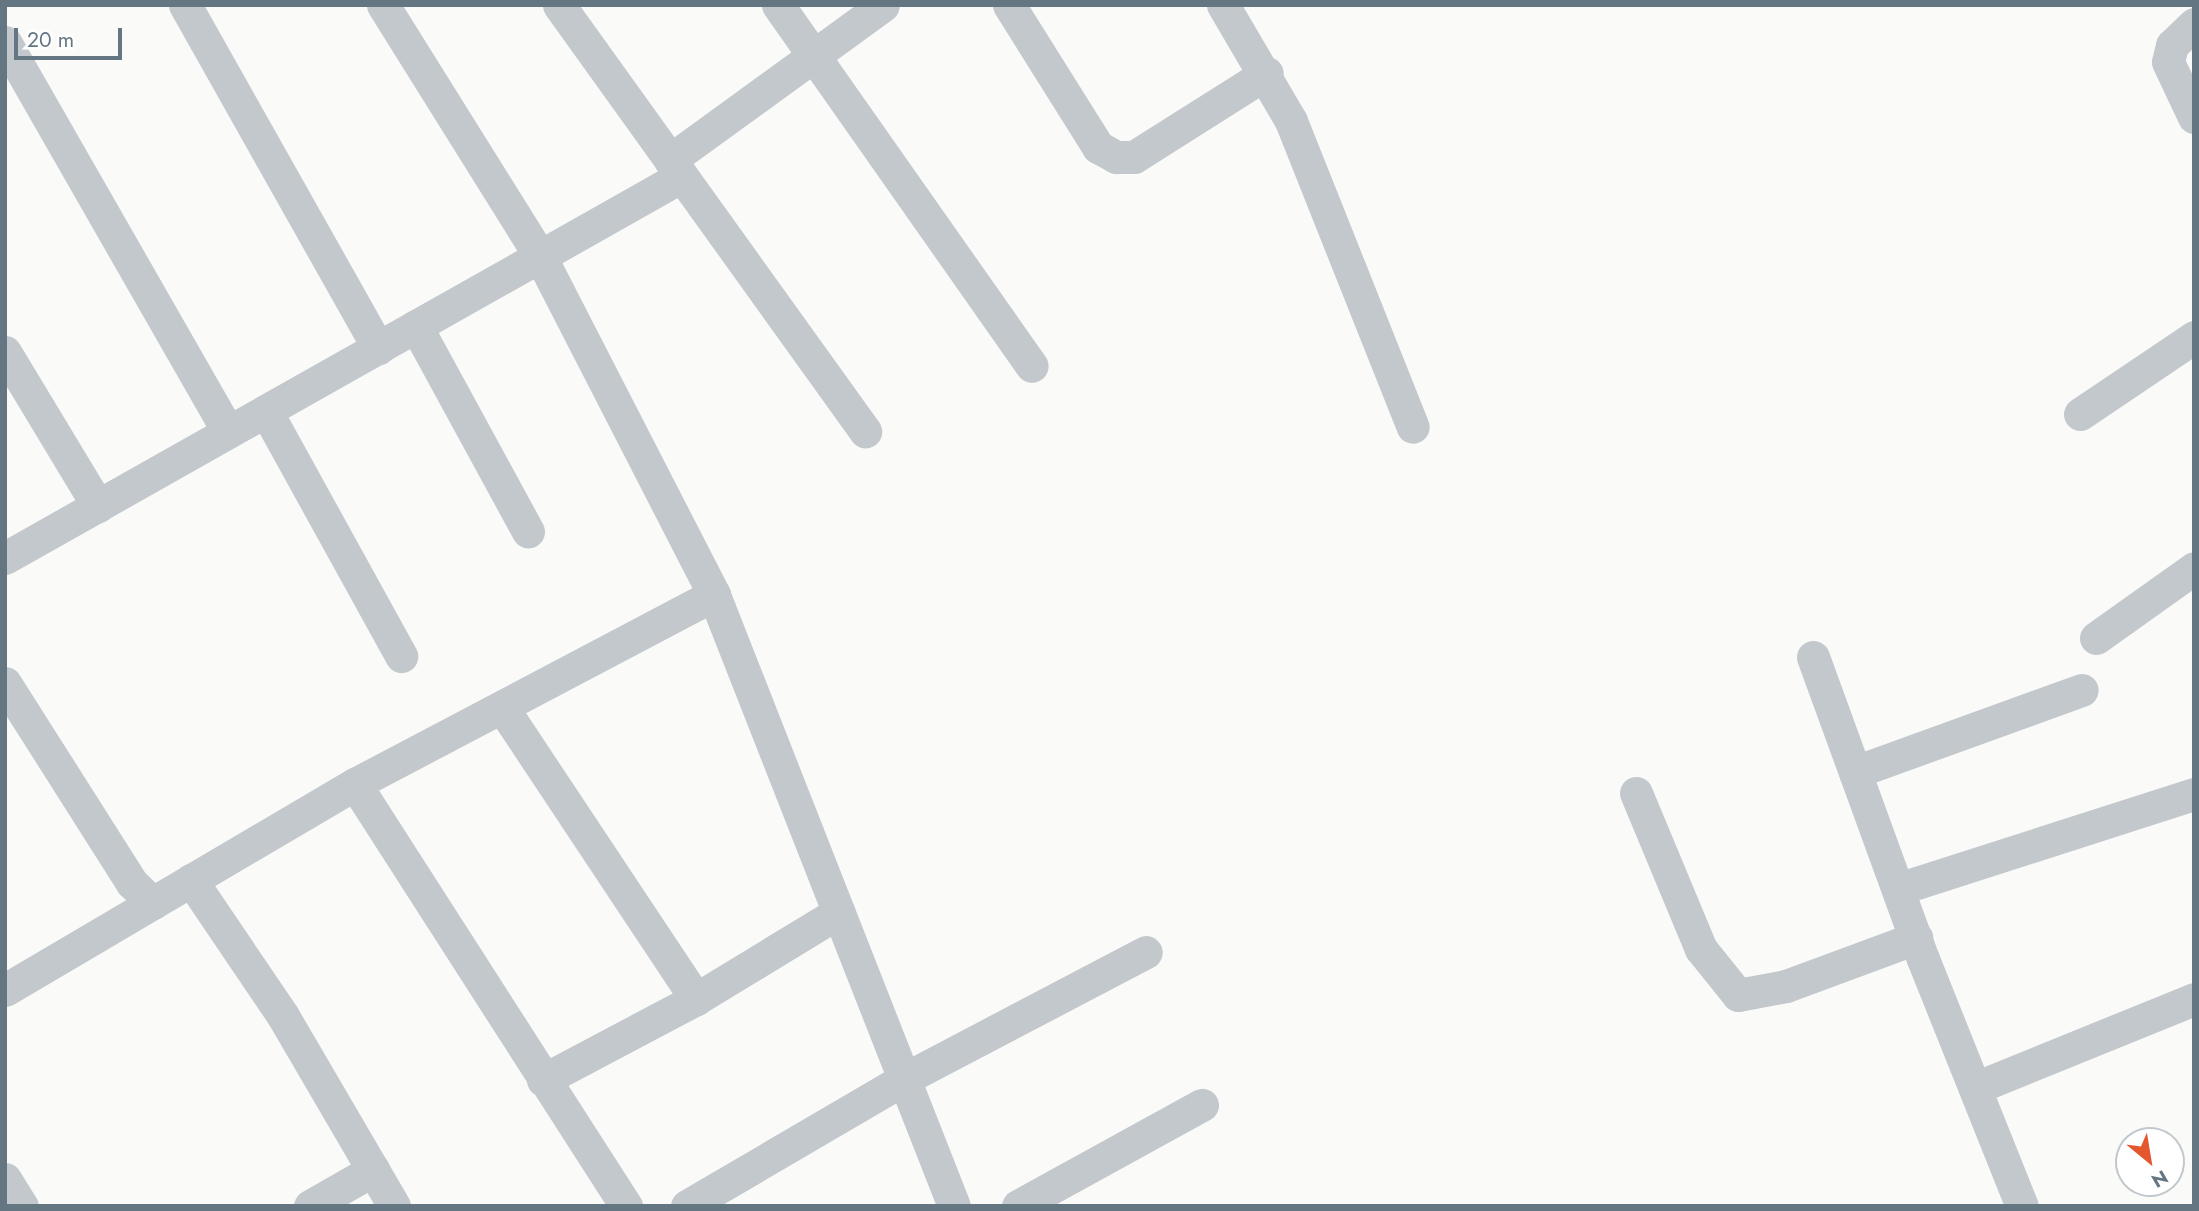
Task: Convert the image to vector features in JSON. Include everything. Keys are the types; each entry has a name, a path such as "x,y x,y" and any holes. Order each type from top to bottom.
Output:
{"street":[{"path":"185,5 378,348"},
{"path":"383,5 540,256 714,595 954,1206"},
{"path":"559,5 865,431"},
{"path":"778,5 812,58 1032,366"},
{"path":"5,558 540,256 676,168 812,58 883,5"},
{"path":"1009,5 1098,147 1116,157 1134,157 1267,74"},
{"path":"1223,5 1267,74 1413,427"},
{"path":"2194,24 2172,45 2168,62 2172,82 2194,117"},
{"path":"5,42 228,432"},
{"path":"416,326 528,531"},
{"path":"2080,414 2194,337"},
{"path":"5,352 98,506"},
{"path":"266,411 401,656"},
{"path":"2096,638 2194,568"},
{"path":"5,990 355,784 714,595"},
{"path":"1813,657 1916,938 2022,1206"},
{"path":"5,683 132,883 153,903"},
{"path":"1855,772 2082,690"},
{"path":"502,707 696,999"},
{"path":"355,784 626,1206"},
{"path":"1636,793 1701,950 1738,995 1786,986 1916,938"},
{"path":"1898,889 2194,794"},
{"path":"191,880 284,1016 394,1206"},
{"path":"543,1080 696,999 839,912"},
{"path":"687,1206 904,1079 1146,952"},
{"path":"1975,1088 2194,999"},
{"path":"1018,1206 1202,1105"},
{"path":"310,1206 373,1170"},
{"path":"5,1179 22,1206"}]}
